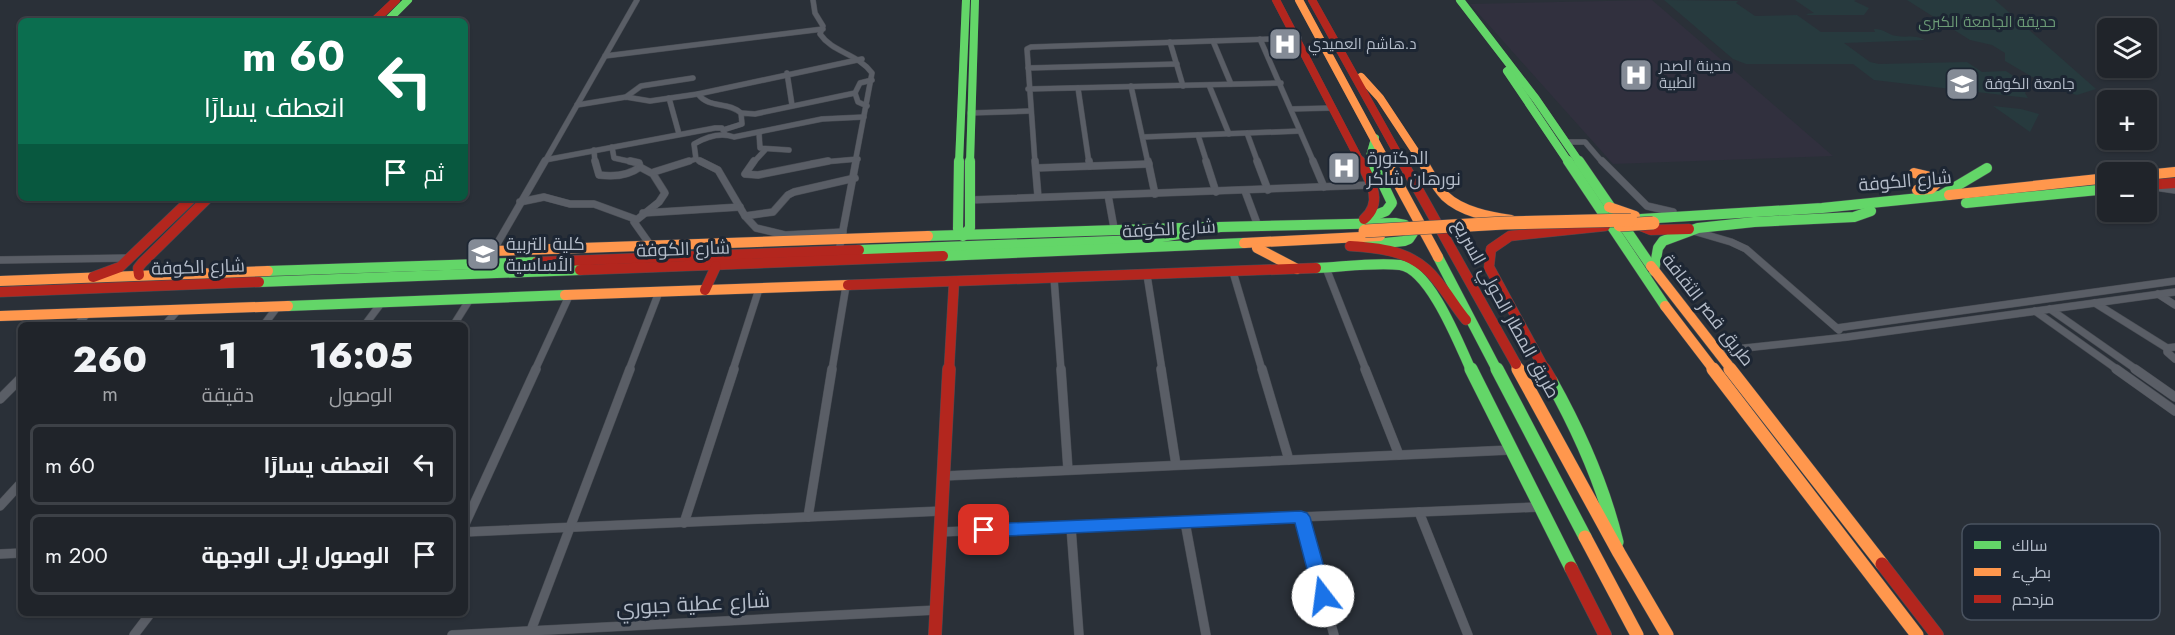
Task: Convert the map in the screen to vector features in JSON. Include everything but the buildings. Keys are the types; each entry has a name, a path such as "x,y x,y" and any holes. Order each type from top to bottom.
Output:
{"main road":[{"path":"377,18 396,0"},
{"path":"390,18 408,0"},
{"path":"963,241 970,228 965,147 970,113 970,20 966,0"},
{"path":"963,241 958,229 965,147 970,20 975,0"},
{"path":"1276,0 1299,38 1331,108 1371,185 1376,202 1366,229"},
{"name":"طريق المطار الحولي السريع","path":"1299,0 1375,138 1637,635"},
{"name":"طريق المطار الحولي السريع","path":"1312,0 1574,467 1619,553 1667,635"},
{"name":"طريق قصر الثقافة","path":"1452,0 1566,142 1654,271 1936,635"},
{"name":"طريق قصر الثقافة","path":"1460,0 1531,99 1678,325 1917,635"},
{"path":"1352,73 1363,79 1380,98 1438,188 1455,205 1507,220 1604,223"},
{"path":"1366,229 1392,203 1370,156 1375,138"},
{"path":"1939,196 1987,168"},
{"path":"2157,173 2175,172"},
{"path":"1633,218 1634,225 1643,229 1689,229 1854,217 1890,192 1935,187 1937,183 1931,177 1914,173"},
{"name":"شارع الكوفة","path":"1872,206 1939,196 2097,179"},
{"path":"2157,185 2175,183"},
{"name":"شارع الكوفة","path":"1709,217 2097,190"},
{"path":"92,278 110,272 130,258 189,201"},
{"path":"140,279 138,268 205,201"},
{"path":"1609,207 1633,218 1709,217"},
{"path":"1619,553 1614,518 1603,489 1552,381 1489,267 1490,253 1495,245 1510,236 1673,212 1848,207"},
{"path":"1346,224 1366,229 1508,228 1709,217"},
{"path":"963,241 1114,228 1395,223 1405,225 1413,233 1409,239 1404,241 1350,246 1192,251 1140,245"},
{"path":"1366,229 1604,223"},
{"path":"1140,245 1220,227"},
{"name":"شارع الكوفة","path":"0,281 716,266 1140,245 1366,229"},
{"path":"1654,271 1655,252 1659,246 1672,235 1689,229"},
{"path":"489,257 651,246 842,240"},
{"name":"شارع الكوفة","path":"0,292 140,279 489,257 842,240 1140,245"},
{"path":"1350,246 1402,253 1421,262 1438,282 1453,307 1476,330"},
{"path":"1257,248 1297,269"},
{"path":"130,258 148,257"},
{"path":"705,290 716,266"},
{"path":"0,316 1406,266 1420,275 1444,312 1510,450 1605,635"},
{"path":"935,635 954,282"},
{"path":"1678,325 1696,325"}],"street":[{"path":"489,257 637,0"},
{"path":"813,0 815,13 823,29"},
{"path":"605,56 823,29"},
{"path":"594,150 595,166 599,176 622,175 640,168 654,172 696,159 718,170 745,216 756,228 777,234 842,240 855,178 872,73 862,59 825,43 820,34 823,29"},
{"path":"1038,197 1028,89 1027,52 1031,47 1299,38"},
{"path":"1260,39 1281,83 1324,187"},
{"path":"1214,41 1231,84"},
{"path":"1170,42 1183,86"},
{"path":"577,105 626,98 650,101 698,94 787,73 862,59"},
{"path":"1028,68 1177,64"},
{"path":"787,73 792,105"},
{"path":"626,98 641,86 693,78"},
{"path":"867,106 858,102 855,93 860,83 872,80"},
{"path":"1028,89 1281,83"},
{"path":"1131,86 1155,194"},
{"path":"1209,86 1228,134"},
{"path":"1078,88 1090,166"},
{"path":"741,114 755,114 855,93"},
{"path":"696,159 694,144 742,124 741,114 736,108 708,103 700,99 698,94"},
{"path":"669,98 679,134"},
{"path":"1292,109 1331,108"},
{"path":"970,113 1030,111"},
{"path":"545,160 719,127 734,136 822,119 864,117"},
{"path":"1143,137 1300,131"},
{"path":"759,133 760,148 789,150"},
{"path":"1247,133 1268,190"},
{"path":"1198,135 1216,192"},
{"path":"1566,142 1585,142 1616,177 1647,206 1673,212"},
{"path":"612,147 615,158 634,161 639,163 640,168"},
{"path":"765,150 745,171 745,174 758,175 815,162 858,159"},
{"path":"1036,168 1149,164"},
{"path":"635,219 665,194 654,172"},
{"path":"745,216 773,212 788,195 794,192 855,178"},
{"path":"970,200 1371,185"},
{"path":"2157,188 2175,190"},
{"path":"1245,191 1258,226"},
{"path":"1108,195 1114,228"},
{"path":"520,202 544,198 570,204 594,204 635,219"},
{"path":"642,213 740,207"},
{"path":"635,219 634,222 651,246"},
{"path":"1689,229 1746,249 1847,337"},
{"path":"0,260 130,258"},
{"path":"1326,268 1399,455"},
{"path":"1233,272 1289,460"},
{"path":"1147,275 1176,465"},
{"path":"1054,278 1068,470"},
{"path":"1837,328 2175,281"},
{"path":"808,517 846,286"},
{"path":"684,522 759,289"},
{"path":"2100,291 2112,300"},
{"path":"530,633 659,292"},
{"path":"1717,351 1847,337 2175,292"},
{"path":"2158,294 2175,305"},
{"path":"468,517 568,296"},
{"path":"456,322 470,299"},
{"path":"367,322 381,302"},
{"path":"2095,303 2171,348 2167,352 2175,359"},
{"path":"265,322 278,306"},
{"path":"2050,309 2175,397"},
{"path":"168,322 178,310"},
{"path":"2035,311 2175,411"},
{"path":"80,322 88,313"},
{"path":"0,399 18,381"},
{"path":"944,476 1510,450"},
{"path":"0,506 18,486"},
{"path":"941,532 1539,507"},
{"path":"468,532 942,511"},
{"path":"1419,512 1468,635"},
{"path":"1301,517 1334,635"},
{"path":"1185,522 1206,635"},
{"path":"1071,527 1079,635"},
{"path":"0,554 18,553"},
{"name":"شارع عطية جبوري","path":"452,635 530,633 937,610"},
{"path":"134,635 148,616"}],"shaded area":[{"name":"مدينة الصدر الطبية","path":"1652,0 1833,156 1613,164 1470,4"}],"green space":[{"path":"1664,0 1738,1 1736,3 1755,16 1797,15 1821,32 1875,32 1874,29 1894,35 1918,37 1925,40 1844,43 1870,62 1879,64 1967,62 1982,72 2006,71 2030,87 2025,93 2028,98 1874,80 1853,64 1746,64 1733,59"},
{"path":"1795,0 1856,0 1854,1 1869,8 1864,15 1808,15 1806,14 1814,13"},
{"name":"حديقة الجامعة الكبرى","path":"1907,0 1995,0 2096,89 2077,95 2051,88 2005,61 2005,53 1992,45 1970,40"},
{"path":"1993,106 2021,109 2039,114 2030,132"}],"traffic: fast":[{"path":"390,18 408,0"},
{"path":"966,0 960,113 958,229 963,236 970,228 970,113 975,0"},
{"path":"1460,0 1536,99 1651,266"},
{"path":"1507,71 1665,306"},
{"path":"1366,219 1386,211 1392,203 1370,156 1375,138"},
{"path":"1940,196 1987,168"},
{"path":"1966,203 2097,190"},
{"path":"1641,219 1822,208 1949,195"},
{"path":"1654,271 1658,248 1663,241 1698,228 1754,222 1854,217 1871,211"},
{"path":"1144,240 1220,227 1395,223 1405,225 1413,233 1409,239 1404,241 1366,245"},
{"path":"928,236 1211,227"},
{"path":"859,250 1141,240"},
{"path":"943,256 1244,243"},
{"path":"1438,257 1585,537"},
{"path":"268,271 537,262"},
{"path":"1316,268 1402,265 1420,275 1444,313 1510,450 1571,568"},
{"path":"259,282 580,270"},
{"path":"288,306 565,295"},
{"path":"1551,381 1590,459 1606,500 1617,542"}],"traffic: slow":[{"path":"1299,0 1438,257"},
{"path":"1361,77 1380,98 1445,196 1460,206 1476,212 1511,220"},
{"path":"2157,174 2175,172"},
{"path":"1914,173 1931,177 1937,183 1931,189 1917,190"},
{"path":"1949,195 2097,179"},
{"path":"1609,207 1635,216"},
{"path":"1365,231 1504,223 1631,220"},
{"path":"1620,225 1653,223"},
{"path":"492,251 928,236"},
{"path":"1244,243 1380,236"},
{"path":"1257,248 1297,269"},
{"path":"1651,266 1882,564"},
{"path":"0,281 268,271"},
{"path":"565,295 848,285"},
{"path":"0,316 288,306"},
{"path":"1665,306 1917,635"},
{"path":"1516,364 1619,553 1667,635"},
{"path":"1585,537 1637,635"}],"traffic: jam":[{"path":"377,18 396,0"},
{"path":"1276,0 1370,181 1375,206 1364,219"},
{"path":"1312,0 1516,364"},
{"path":"2157,184 2175,183"},
{"path":"93,277 120,267 189,201"},
{"path":"139,275 138,268 142,263 205,201"},
{"path":"1631,222 1651,230 1689,229"},
{"path":"1551,381 1489,267 1491,249 1510,236 1605,226"},
{"path":"1350,246 1392,251 1412,258 1439,282 1466,320"},
{"path":"537,262 859,250"},
{"path":"580,270 943,256"},
{"path":"705,290 716,266"},
{"path":"848,285 1316,268"},
{"path":"0,292 259,282"},
{"path":"935,635 954,282"},
{"path":"1882,564 1937,635"},
{"path":"1571,568 1605,635"}],"place":[{"name":"د.هاشم العميدي","path":"1285,44"},
{"name":"مدينة الصدر الطبية","path":"1636,75"},
{"name":"جامعة الكوفة","path":"1962,84"},
{"name":"الدكتورة نورهان شاكر","path":"1344,168"},
{"name":"كلية التربية الأساسية","path":"483,254"}],"route":[{"path":"984,530 1301,517 1323,596"}]}
